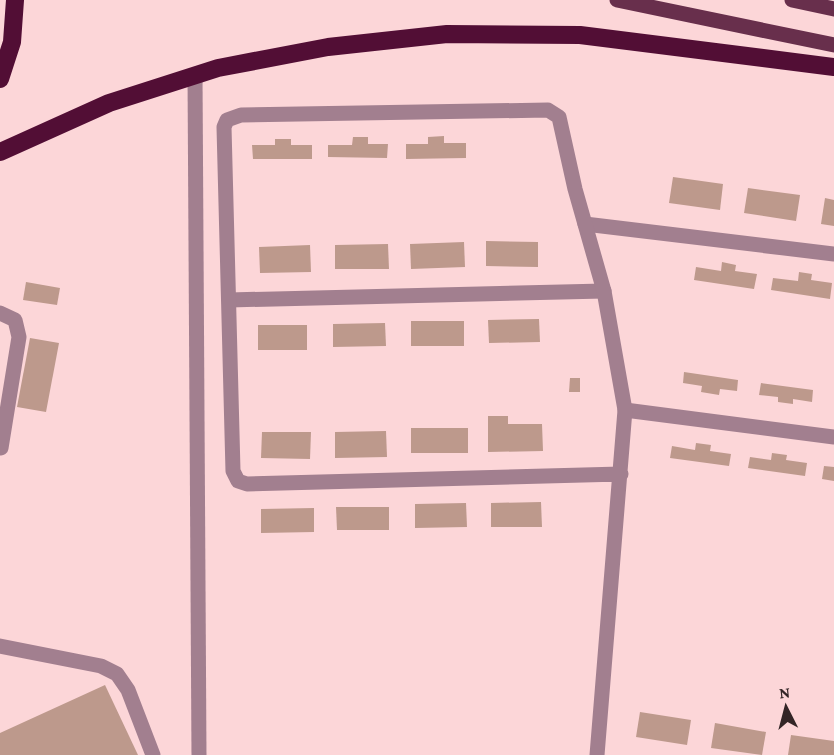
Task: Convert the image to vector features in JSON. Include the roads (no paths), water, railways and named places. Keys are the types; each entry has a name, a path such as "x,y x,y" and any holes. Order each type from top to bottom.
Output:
{"highway":[{"path":"0,79 12,42 15,0"},
{"path":"0,152 109,103 195,75 328,47 447,34 580,35 834,67"}],"main road":[{"path":"617,0 834,45"},
{"path":"794,0 834,9"}],"street":[{"path":"195,75 199,755"},
{"path":"597,755 621,474 625,410 604,291 559,117 549,110 233,116 227,120 224,127 233,471 238,481 247,484 621,474"},
{"path":"585,224 834,254"},
{"path":"229,300 604,291"},
{"path":"0,313 15,320 19,337 1,448"},
{"path":"625,410 834,437"},
{"path":"0,646 101,666 117,674 128,690 153,755"}]}
